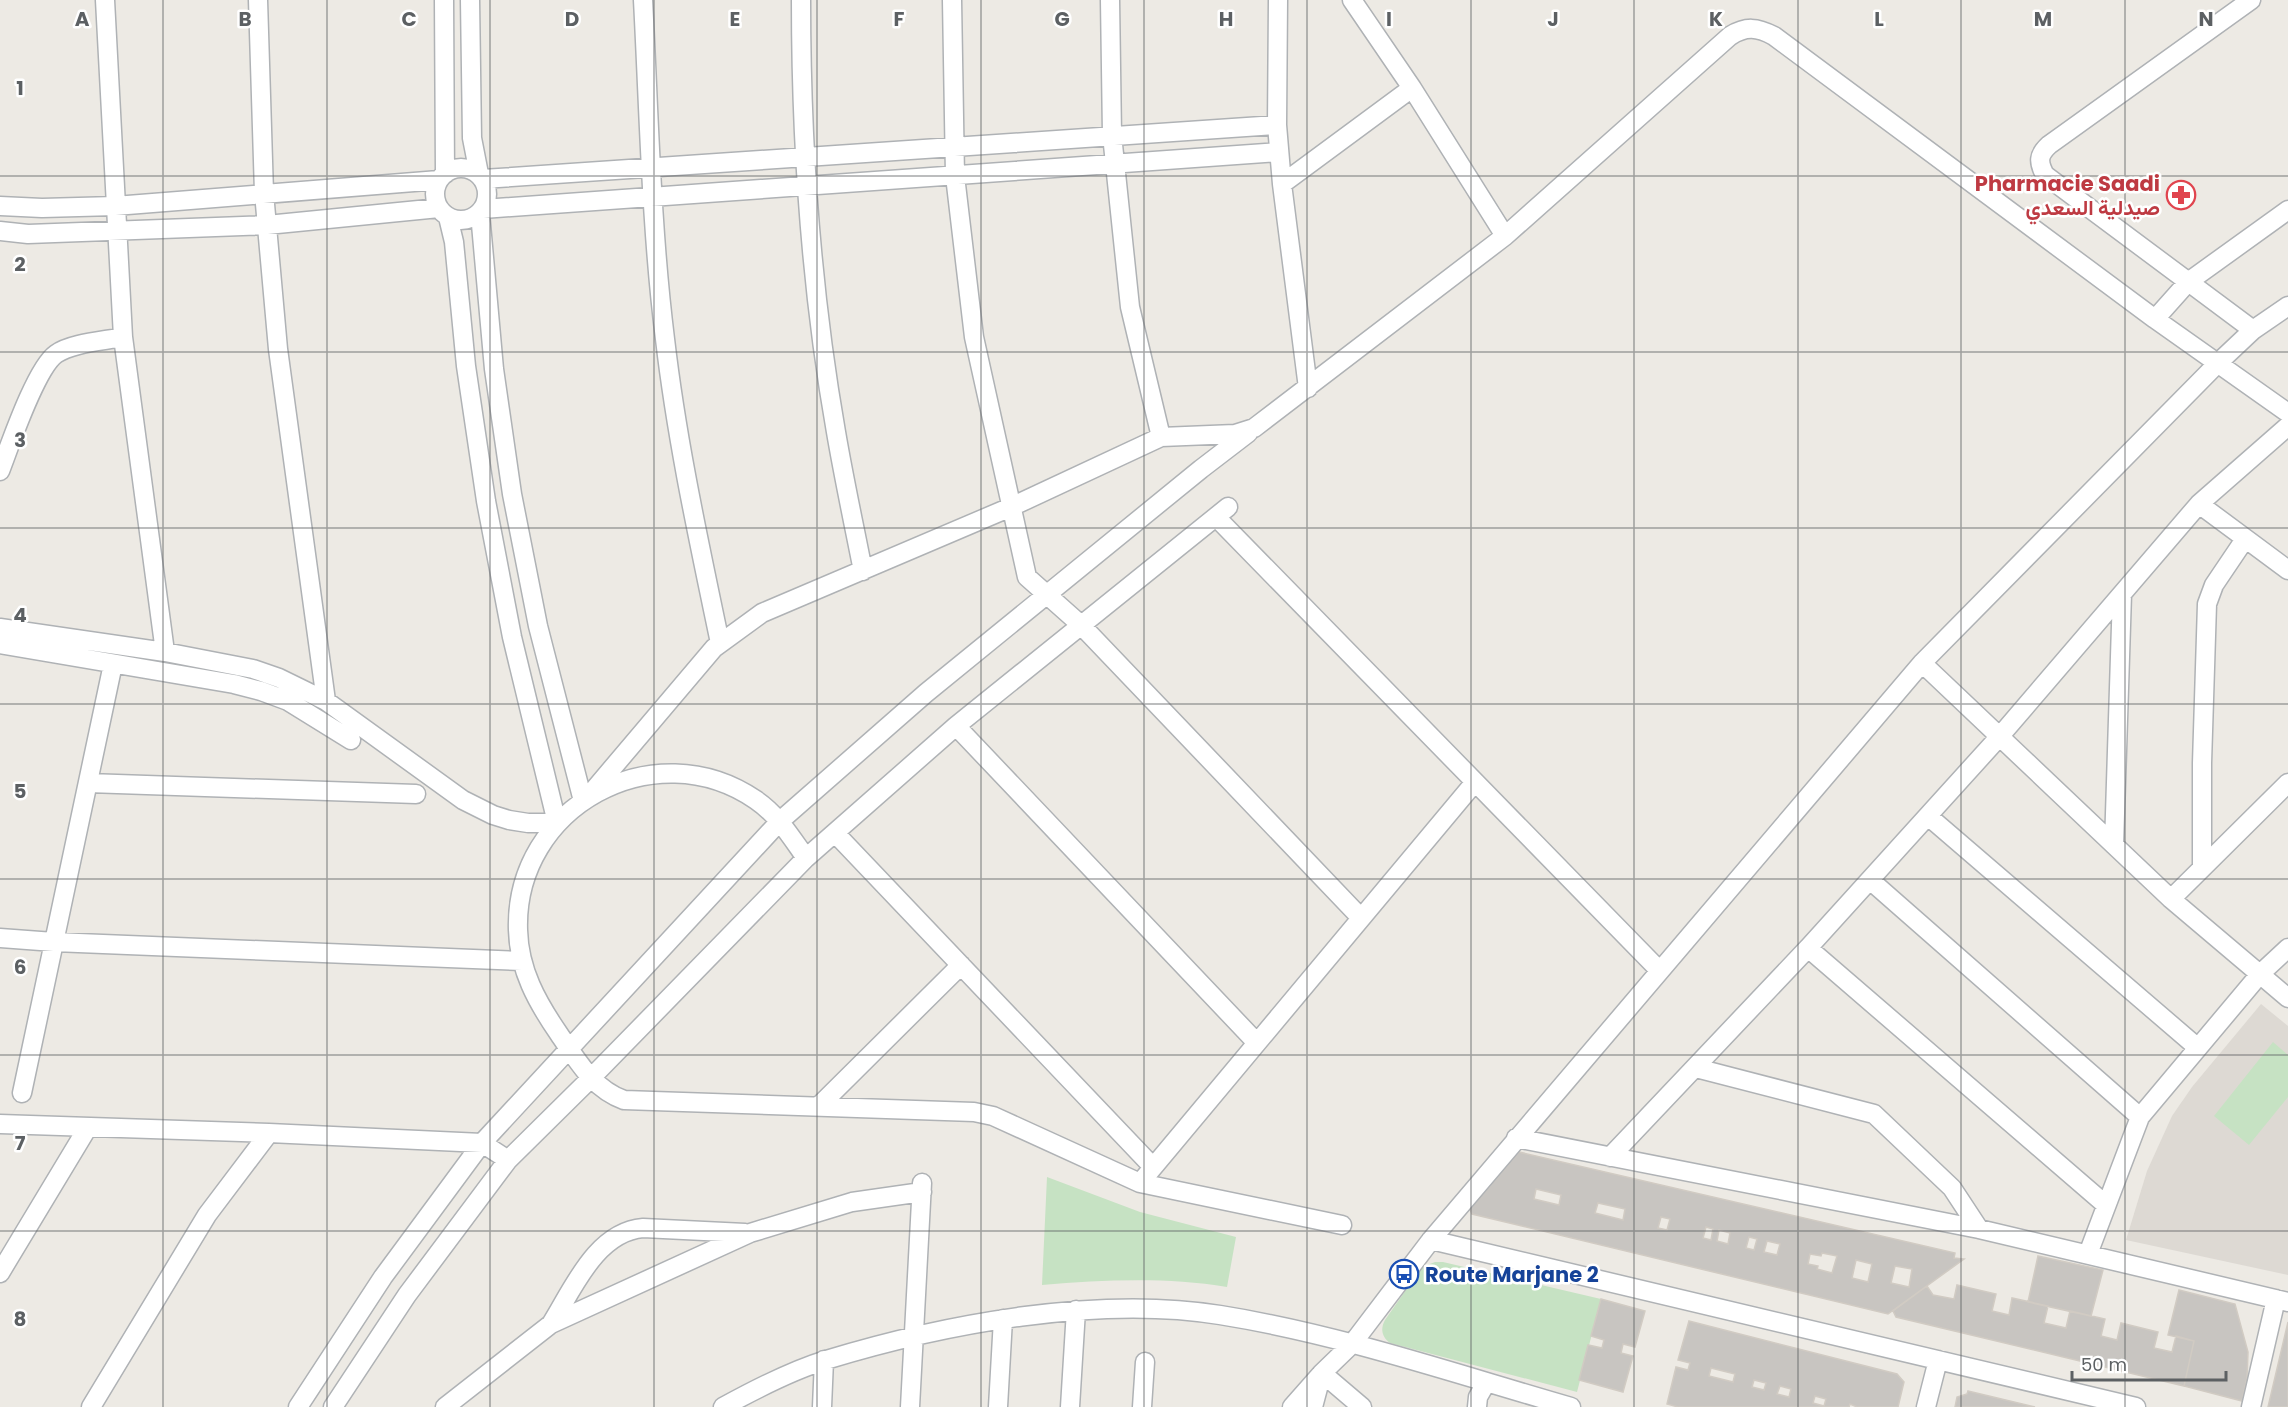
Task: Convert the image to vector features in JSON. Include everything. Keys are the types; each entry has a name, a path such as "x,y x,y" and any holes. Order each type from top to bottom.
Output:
{"street":[{"path":"105,0 123,338 165,652"},
{"path":"258,0 264,193 278,349 326,701"},
{"path":"444,0 442,177 435,194 453,242 466,366 486,501 512,637 557,823"},
{"path":"470,0 471,138 488,194 482,211 494,369 512,494 538,626 585,799"},
{"path":"643,0 651,196 665,339 683,461 720,643"},
{"path":"801,0 801,76 805,157 820,321 834,420 863,571"},
{"path":"952,0 955,176 975,337 1027,577 1081,625 1361,918"},
{"path":"1110,0 1112,135 1130,307 1161,437"},
{"path":"1278,0 1277,125 1282,184 1308,388"},
{"path":"1352,0 1412,88 1505,236"},
{"path":"2252,0 2049,145 2039,158 2045,175 2253,330"},
{"path":"298,1407 383,1277 482,1143 780,821 926,693 1046,595 1254,428 1505,236 1739,30 1751,27 1774,36 2155,319 2288,413"},
{"path":"1282,184 1412,88"},
{"path":"0,206 42,208 115,206 442,177 458,168 465,168 481,177 1277,125"},
{"path":"0,231 27,234 267,225 444,213 465,221 482,211 651,196 1280,152"},
{"path":"2155,319 2188,282 2288,210"},
{"path":"1292,1407 1352,1344 1431,1239 1922,663 2218,363 2253,330 2288,306"},
{"path":"0,471 48,360 63,350 123,338"},
{"path":"1610,1157 1808,948 1928,816 2000,736 2199,504 2288,426"},
{"path":"1254,428 1235,434 1161,437 1011,507 762,614 720,643 585,799 557,823 535,855 525,879 519,904 518,930 522,961 539,1004 590,1079 609,1095 624,1100 974,1112 993,1116 1140,1183 1342,1225"},
{"path":"2199,504 2288,570"},
{"path":"333,1407 407,1295 508,1160 807,858 956,726 1222,512 1475,782 1659,970"},
{"path":"2202,868 2202,763 2207,604 2214,585 2244,539"},
{"path":"2114,845 2122,594"},
{"path":"0,628 165,652 253,669 279,678 326,701 463,800 509,820 528,823 557,823"},
{"path":"0,644 261,690 288,701 351,740"},
{"path":"1922,663 2171,899 2288,998"},
{"path":"22,1093 113,664"},
{"path":"956,726 1257,1043"},
{"path":"585,799 610,785 634,777 660,773 686,774 711,779 757,800 780,821 807,858"},
{"path":"1140,1183 1475,782"},
{"path":"88,783 416,795"},
{"path":"2171,899 2288,783"},
{"path":"1928,816 2198,1048"},
{"path":"835,833 1153,1167"},
{"path":"1870,880 2140,1117"},
{"path":"0,938 522,961"},
{"path":"1808,948 2106,1205"},
{"path":"2088,1254 2140,1117 2260,974 2288,948"},
{"path":"818,1107 961,965"},
{"path":"1696,1068 1874,1114 1952,1188 1979,1229"},
{"path":"0,1124 482,1143 508,1160"},
{"path":"0,1273 88,1127"},
{"path":"92,1407 207,1215 269,1133"},
{"path":"1516,1138 1979,1229 2282,1301 2251,1407"},
{"path":"445,1407 551,1324 750,1233 852,1202 922,1187 910,1407"},
{"path":"551,1324 588,1265 605,1244 620,1234 632,1229 643,1228 750,1233"},
{"path":"1431,1239 2136,1407"},
{"path":"723,1407 749,1400 824,1360 913,1337 1003,1319 1076,1311 1163,1309 1219,1314 1352,1344 1571,1407"},
{"path":"1070,1407 1076,1311"},
{"path":"999,1407 1003,1319"},
{"path":"822,1407 824,1360"},
{"path":"1926,1407 1938,1360"},
{"path":"1142,1407 1145,1362"},
{"path":"1313,1407 1322,1373"},
{"path":"1322,1373 1362,1407"},
{"path":"1477,1407 1478,1397 1486,1383"}],"shaded area":[{"path":"2261,1004 2288,1026 2288,1275 2126,1240 2147,1171 2172,1116 2192,1087"}],"green space":[{"path":"2273,1042 2288,1055 2288,1097 2249,1145 2214,1116"},
{"path":"1047,1177 1140,1212 1236,1237 1227,1287 1135,1280 1042,1285"},
{"path":"1435,1262 1601,1299 1577,1392 1387,1341 1382,1330 1383,1323 1422,1267"}],"building":[{"path":"1519,1152 1955,1253 1954,1258 1964,1259 1888,1314 1472,1214 1470,1209","holes":["1536,1189 1561,1195 1559,1205 1534,1199","1598,1203 1625,1209 1623,1220 1595,1213","1661,1217 1670,1219 1667,1230 1658,1228","1706,1227 1713,1229 1711,1240 1703,1238","1719,1230 1730,1233 1728,1244 1717,1241","1749,1237 1757,1239 1754,1250 1746,1248","1767,1241 1780,1244 1777,1255 1764,1252","1822,1253 1837,1256 1832,1273 1808,1264 1810,1254 1821,1256","1856,1260 1872,1264 1868,1282 1852,1278","1895,1266 1912,1269 1909,1287 1891,1283"]},
{"path":"2038,1256 2103,1270 2091,1316 2028,1302"},
{"path":"1957,1285 1996,1294 1992,1311 2009,1315 2012,1298 2048,1306 2044,1323 2066,1328 2070,1311 2105,1319 2101,1336 2117,1340 2121,1323 2158,1332 2154,1348 2172,1352 2176,1336 2194,1341 2184,1386 1896,1317 1893,1311 1927,1286 1933,1295 1954,1299"},
{"path":"2179,1290 2235,1304 2248,1352 2247,1378 2242,1401 2184,1386 2194,1341 2168,1335"},
{"path":"1601,1299 1645,1311 1635,1347 1623,1344 1621,1353 1633,1356 1623,1392 1579,1380 1588,1345 1602,1348 1604,1340 1591,1336"},
{"path":"1689,1321 1897,1374 1904,1382 1898,1407 1857,1407 1850,1404 1849,1407 1678,1407 1667,1404 1676,1367 1688,1370 1690,1363 1678,1360","holes":["1711,1368 1735,1374 1733,1382 1709,1376","1754,1380 1766,1383 1764,1390 1752,1387","1780,1386 1791,1389 1789,1397 1777,1394","1815,1396 1826,1399 1824,1406 1813,1403"]},
{"path":"2288,1322 2288,1407 2268,1407"},
{"path":"1968,1391 2035,1407 1955,1407 1957,1397 1967,1394"}],"place":[{"name":"Pharmacie Saadi صيدلية السعدي","path":"2181,195"},
{"name":"Route Marjane 2","path":"1404,1274"}]}
